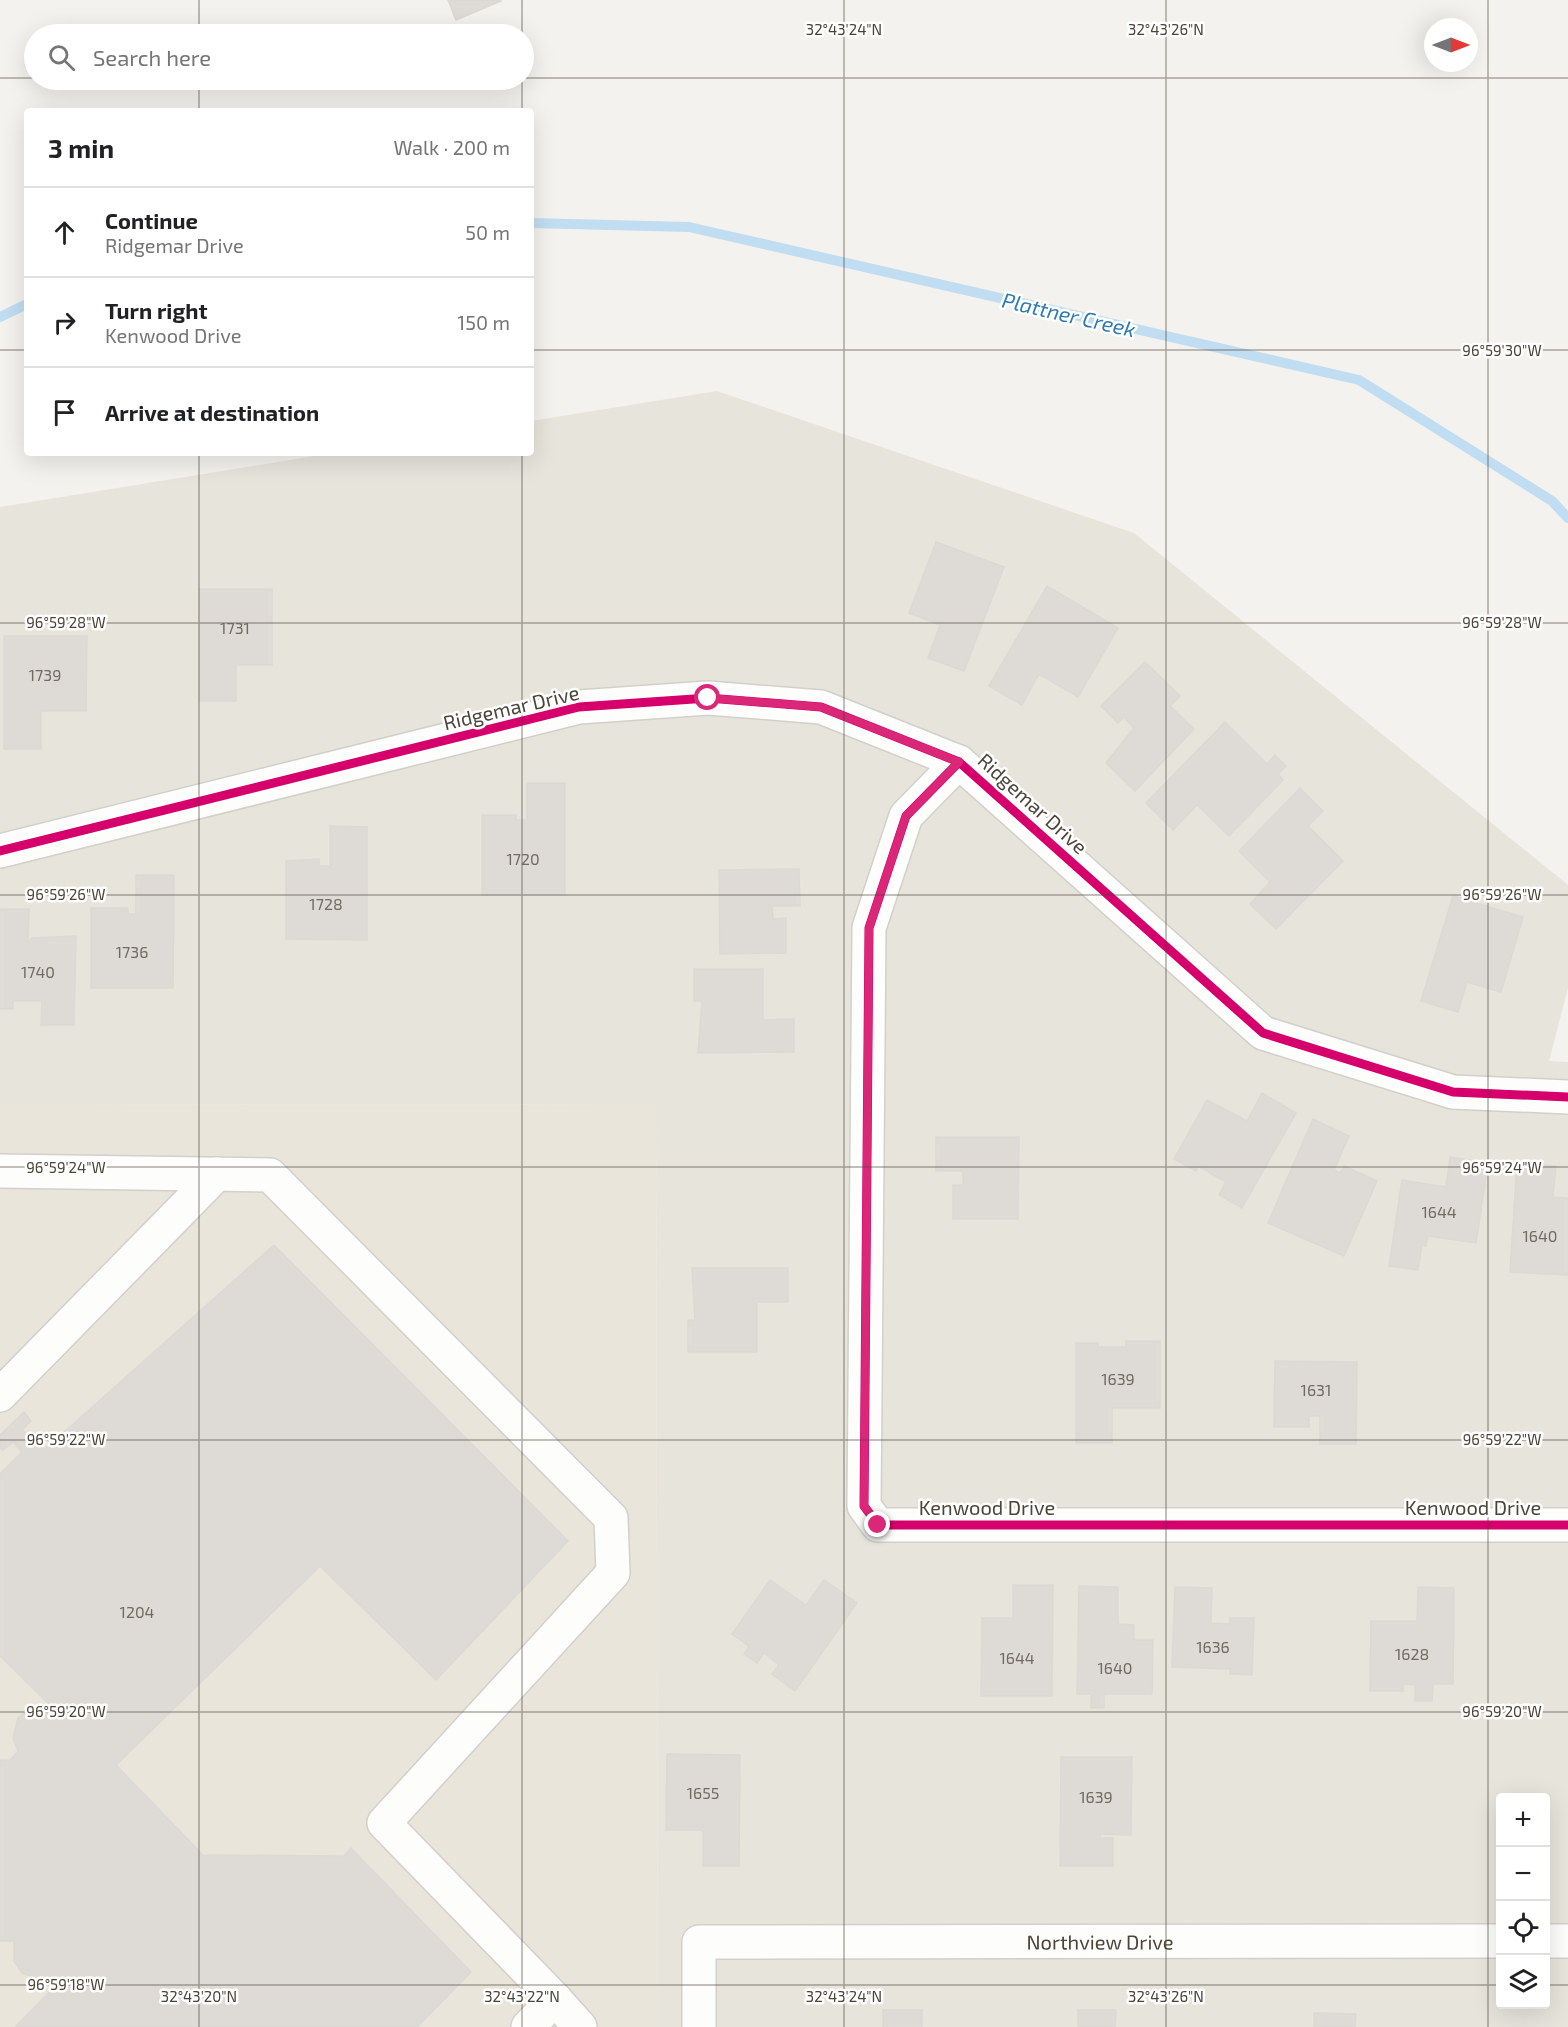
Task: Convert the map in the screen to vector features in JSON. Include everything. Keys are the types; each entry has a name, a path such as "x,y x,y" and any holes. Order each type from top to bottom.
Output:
{"street":[{"name":"Ridgemar Drive","path":"0,852 579,707 708,698 821,707 959,762 1263,1033 1453,1092 1568,1097"},
{"name":"Kenwood Drive","path":"959,762 906,816 869,928 864,1506 878,1525 1568,1525"},
{"path":"0,1171 270,1175 611,1518 613,1574 384,1822 580,2027"},
{"path":"0,1395 217,1174"},
{"name":"Northview Drive","path":"699,2027 699,1942 1496,1941"},
{"path":"1550,1941 1568,1941"},
{"path":"528,2027 555,1999"}],"shaded area":[{"path":"717,391 1134,533 1568,885 1568,988 1549,1061 1568,1062 1568,2027 658,2027 656,1104 0,1105 0,507 314,456 534,456 534,421"},
{"path":"656,1104 658,2027 0,2027 0,1105"}],"building":[{"path":"448,0 500,0 501,1 456,20"},
{"path":"936,542 1004,567 964,671 928,658 940,625 909,613"},
{"path":"1047,586 1118,628 1078,697 1039,674 1022,705 989,686"},
{"path":"199,589 272,589 272,665 236,665 236,701 199,701"},
{"path":"4,636 87,636 86,711 41,711 41,749 4,749"},
{"path":"1145,662 1180,696 1170,706 1194,729 1135,791 1106,763 1134,728 1124,717 1118,723 1101,706"},
{"path":"1225,722 1267,764 1275,755 1286,766 1278,774 1283,780 1229,836 1197,805 1173,830 1146,803"},
{"path":"527,783 565,783 565,895 482,895 482,815 516,815 516,820 527,820"},
{"path":"1300,788 1323,811 1308,826 1343,861 1276,929 1250,904 1270,882 1239,851"},
{"path":"330,826 367,827 367,940 286,939 286,861 319,859 319,866 330,866"},
{"path":"799,869 800,906 772,906 773,919 786,918 786,953 720,954 719,870"},
{"path":"136,875 174,875 173,988 91,988 91,908 128,908 128,914 136,914"},
{"path":"1453,896 1523,917 1501,992 1467,982 1458,1012 1421,1001"},
{"path":"0,909 29,909 28,941 32,938 76,936 74,1025 41,1025 42,1001 13,1001 13,1009 0,1009"},
{"path":"694,969 763,969 763,1020 794,1019 794,1052 698,1053 702,1001 694,1001"},
{"path":"1262,1093 1296,1113 1242,1208 1219,1195 1226,1182 1198,1166 1196,1171 1174,1159 1207,1100 1247,1121"},
{"path":"1313,1119 1349,1136 1334,1170 1340,1173 1344,1166 1377,1181 1344,1256 1268,1223"},
{"path":"936,1137 1019,1137 1018,1219 953,1219 953,1185 963,1185 963,1171 936,1171"},
{"path":"1450,1157 1488,1163 1476,1243 1428,1236 1426,1246 1422,1245 1418,1270 1389,1266 1402,1180 1446,1187"},
{"path":"1517,1164 1556,1166 1553,1197 1568,1198 1568,1275 1510,1272"},
{"path":"274,1245 568,1541 436,1680 320,1566 116,1765 203,1855 344,1856 351,1848 471,1972 417,2027 15,2027 59,1982 55,1976 37,1979 22,1973 14,1961 14,1941 0,1941 0,1760 10,1760 18,1751 13,1738 18,1718 26,1712 48,1713 54,1709 0,1656 0,1474 22,1452 13,1442 3,1450 0,1448 0,1435 24,1412 31,1421 22,1430 44,1450"},
{"path":"692,1268 788,1268 788,1302 757,1302 757,1352 688,1352 688,1320 695,1320"},
{"path":"1126,1341 1160,1341 1160,1408 1112,1408 1112,1443 1076,1443 1076,1343 1098,1343 1098,1347 1126,1347"},
{"path":"1275,1361 1357,1362 1356,1444 1320,1444 1320,1416 1309,1416 1309,1427 1274,1427"},
{"path":"770,1580 806,1605 824,1580 857,1603 795,1691 772,1674 779,1665 764,1653 757,1663 744,1654 749,1646 732,1634"},
{"path":"1013,1585 1053,1585 1052,1696 981,1696 982,1618 1013,1618"},
{"path":"1079,1586 1118,1587 1118,1624 1134,1625 1134,1640 1153,1640 1152,1694 1104,1694 1104,1708 1091,1708 1091,1694 1077,1694"},
{"path":"1175,1587 1212,1588 1211,1623 1230,1624 1230,1618 1254,1618 1252,1675 1230,1674 1230,1669 1172,1667"},
{"path":"1418,1587 1454,1588 1453,1684 1433,1684 1432,1701 1415,1701 1415,1685 1403,1684 1403,1691 1370,1691 1371,1621 1417,1621"},
{"path":"667,1754 740,1755 739,1866 703,1866 703,1830 666,1830"},
{"path":"1061,1757 1132,1757 1131,1835 1100,1834 1100,1838 1113,1838 1113,1866 1060,1866"},
{"path":"883,2010 922,2010 922,2027 883,2027"},
{"path":"1078,2010 1116,2010 1115,2027 1078,2027"},
{"path":"1314,2013 1356,2014 1355,2027 1314,2027"}],"waterway":[{"name":"Plattner Creek","path":"534,223 689,227 1359,380 1552,501 1568,518"},
{"name":"Plattner Creek","path":"0,317 24,305"}],"cycle path":[{"path":"0,851 579,707 708,698 821,707 959,762 1263,1033 1453,1092 1568,1097"},
{"path":"959,762 906,816 869,928 864,1506 878,1525 1568,1525"}],"route":[{"path":"708,698 821,707 959,762 906,816 869,928 864,1506 878,1525"}]}
